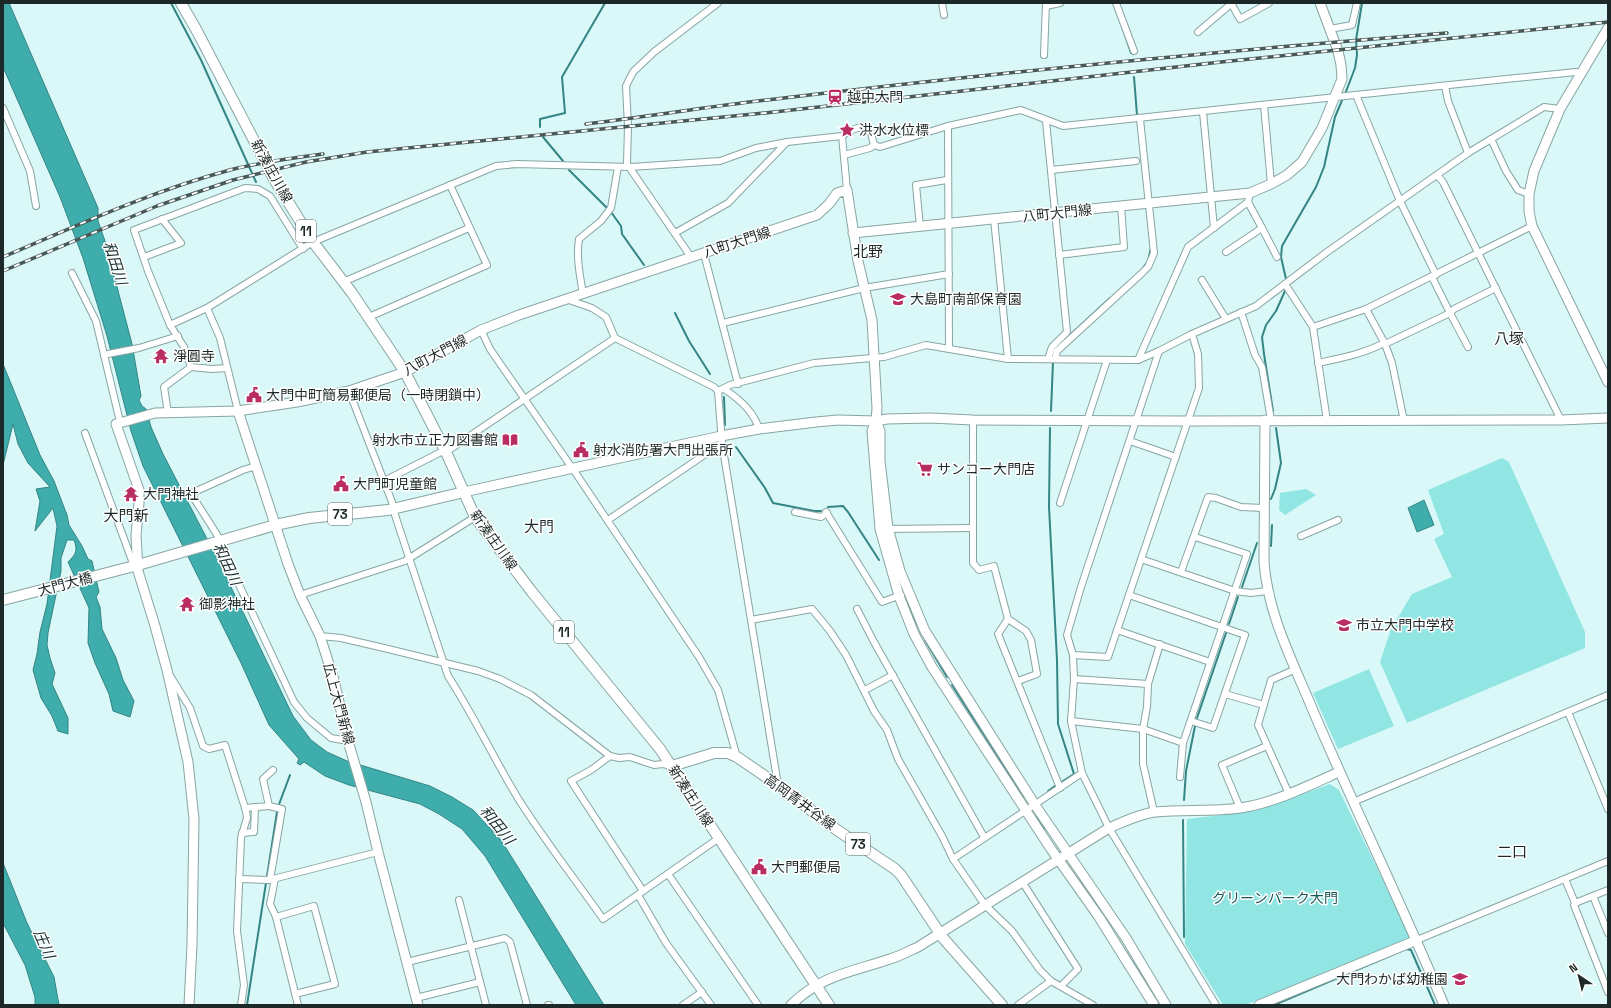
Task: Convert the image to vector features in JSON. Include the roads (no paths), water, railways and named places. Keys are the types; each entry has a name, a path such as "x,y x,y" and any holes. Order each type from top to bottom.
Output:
{"main road":[{"name":"新湊庄川線","path":"181,3 201,38 274,179 313,242 369,317 405,372 445,451 475,517 532,592 672,766 830,1005"},
{"name":"73","path":"133,566 275,525 309,518 393,509 464,492"},
{"name":"大門大橋","path":"3,600 133,566"},
{"name":"高岡青井谷線","path":"672,766 714,753 728,753 737,757 778,785 837,830 901,875 940,934 1002,1005"}],"street":[{"path":"691,256 627,164 628,126 626,86 632,72 654,52 718,3"},
{"path":"942,3 944,15"},
{"path":"1044,55 1046,4 1060,3"},
{"path":"1116,3 1134,51"},
{"path":"1198,32 1231,3 1240,19 1269,3"},
{"name":"八町大門線","path":"853,233 994,220 1211,196 1249,197 1287,175 1302,162 1322,128 1342,79 1338,51 1320,3"},
{"path":"1330,28 1352,25 1357,3"},
{"path":"1608,28 1560,109 1534,171 1528,194 1532,226 1608,382"},
{"path":"874,145 880,147 948,126 1021,110 1046,121 1063,126 1576,72 1581,73"},
{"path":"1445,86 1448,101 1468,153"},
{"path":"1356,95 1400,201 1450,313 1468,347"},
{"path":"1264,105 1271,184"},
{"path":"721,390 814,363 884,357 926,345 1008,359 1138,360 1256,306 1327,252 1468,153 1544,107 1560,109"},
{"path":"3,108 30,171 36,206"},
{"path":"1203,112 1214,228"},
{"path":"1057,359 1057,351 1148,267 1154,253 1150,203 1140,119"},
{"path":"1046,121 1068,332 1052,347 1048,359"},
{"path":"948,126 949,348"},
{"path":"170,325 207,308 313,242 496,166 506,164 630,167 720,161 756,148 787,142 842,136 850,130 863,127 870,129 874,145"},
{"path":"842,136 853,233 872,320 876,421 880,431 880,461 884,529 900,571 903,594 914,634 932,667 1031,807 1068,854 1126,938 1166,1005"},
{"path":"1491,139 1506,171 1518,190 1528,194"},
{"path":"675,233 728,203 787,142"},
{"path":"844,155 870,148 874,145"},
{"path":"1051,170 1136,161"},
{"path":"583,294 578,260 579,239 601,221 611,208 618,167"},
{"path":"1437,175 1443,182 1560,420"},
{"path":"920,227 916,185 948,180"},
{"path":"369,317 487,265 450,185"},
{"path":"191,367 184,347 170,325 134,230 245,188 258,189 270,196 303,249"},
{"name":"八町大門線","path":"120,422 155,413 238,411 297,402 349,390 405,372 481,330 526,312 583,294 691,256 704,254 816,215 829,204 837,193 847,190"},
{"path":"1138,360 1188,247 1214,228 1249,197 1262,228 1277,257"},
{"path":"1059,255 1124,248 1121,206"},
{"path":"144,257 181,243 162,219"},
{"path":"994,220 1008,359"},
{"path":"1313,327 1366,309 1532,226"},
{"path":"343,282 469,228"},
{"path":"1226,252 1262,228"},
{"path":"704,254 738,384"},
{"path":"72,273 96,321 106,355 120,422 116,424 138,490 139,503 133,566"},
{"path":"723,323 864,288 949,274"},
{"path":"1202,280 1226,319"},
{"path":"1285,284 1313,327 1327,421"},
{"path":"1318,362 1348,357 1370,350 1450,313 1454,309 1496,288"},
{"path":"566,299 592,308 606,317 615,338 739,399 757,423 759,429"},
{"path":"207,308 220,338 238,411"},
{"path":"1366,309 1392,363 1404,421"},
{"path":"1241,312 1255,355 1262,367 1268,420 1263,508 1264,562 1267,591 1272,610 1339,772 1417,940 1444,1005"},
{"path":"481,330 490,349 526,399 608,520 699,658 718,690 737,757"},
{"path":"1073,655 1108,657 1200,388 1198,354 1192,334"},
{"path":"106,355 139,348 178,336"},
{"path":"384,481 445,451 526,399 615,338"},
{"path":"1159,351 1081,587 1067,635 1073,655 1074,679 1071,721 1082,773 1109,828 1216,1005"},
{"path":"1060,503 1108,360"},
{"path":"168,413 164,387 191,367 212,369 227,368"},
{"path":"349,390 392,502 448,676 517,796 603,919 719,838"},
{"path":"721,390 722,439 778,785"},
{"name":"広上大門新線","path":"238,411 288,564 300,595 320,636 334,680 417,1002"},
{"path":"464,492 722,439 759,429 838,420 876,421 887,419 923,418 974,420 1404,421 1560,420 1608,418"},
{"path":"974,420 973,564 979,570 994,566 1008,619 1026,631 1031,640 1037,674 1018,681"},
{"path":"85,433 133,566 138,571 167,670 188,762 194,819 192,945 189,1005"},
{"path":"608,520 722,439"},
{"path":"1130,441 1176,457"},
{"path":"256,466 243,470 192,493 219,542 294,702 307,718 331,738 350,744"},
{"path":"1181,572 1195,537 1208,497 1216,498 1241,507 1263,508"},
{"path":"795,512 821,517 827,513 882,602 903,594"},
{"path":"300,595 410,558 475,517"},
{"path":"1301,536 1338,520"},
{"path":"884,529 973,528"},
{"path":"1180,778 1183,743 1247,554 1195,537"},
{"path":"1141,559 1234,591 1251,593 1267,591"},
{"path":"1129,595 1245,635 1213,728 1191,721"},
{"path":"751,620 812,609 830,631 846,656 865,690 874,711 887,730 898,759 942,836 953,859 985,906 1012,931 1040,970 1051,981 1093,1005"},
{"path":"857,609 984,837"},
{"path":"1008,619 998,634 1060,788"},
{"path":"1117,630 1210,662"},
{"path":"320,636 341,638 478,671 500,679 531,694 610,756 619,758 630,757 654,765 663,764 672,766"},
{"path":"1154,812 1143,764 1143,729 1147,708 1148,684 1160,644"},
{"path":"1289,794 1258,725 1271,680 1296,669"},
{"path":"167,670 190,708 203,746 209,748 225,744 245,808 247,818 242,833 237,931 244,985 241,1005"},
{"path":"865,690 893,675"},
{"path":"1074,679 1148,684"},
{"path":"1225,694 1264,705"},
{"path":"1353,802 1608,695"},
{"path":"1568,712 1608,808"},
{"path":"1071,721 1143,729 1183,743"},
{"path":"1240,808 1222,765 1267,746"},
{"path":"610,756 591,770 571,781 641,893 666,942 711,1005"},
{"path":"269,806 263,779 273,770"},
{"path":"791,1005 801,995 816,984 832,977 891,959 918,947 1023,883 1109,828 1139,816 1154,812 1240,808 1263,803 1289,794 1339,772"},
{"path":"953,859 1082,773"},
{"path":"245,808 269,806 282,809 269,880 270,904 276,917 298,1005"},
{"path":"242,833 254,832 255,807"},
{"path":"1031,807 1059,860 1103,923 1154,1005"},
{"path":"239,879 269,880 378,852"},
{"path":"1259,1005 1608,861"},
{"path":"668,874 758,1005"},
{"path":"1565,879 1608,992"},
{"path":"1023,883 1078,969 1061,986"},
{"path":"1575,903 1608,890"},
{"path":"1593,896 1608,933"},
{"path":"459,900 486,1005"},
{"path":"276,917 314,906 335,984 295,994"},
{"path":"407,962 505,938 510,942 527,1005"},
{"path":"1018,1005 1051,981"},
{"path":"417,1002 480,982"},
{"path":"683,1005 702,992"}],"waterway":[{"path":"171,3 201,60 256,182"},
{"path":"540,127 540,119 565,113 562,77 605,3"},
{"path":"1345,94 1355,68 1357,55 1356,40 1362,3"},
{"path":"1123,29 1131,53"},
{"path":"1134,77 1137,115"},
{"path":"1286,279 1281,257 1282,246 1316,187 1324,167 1335,117 1343,98"},
{"path":"543,137 563,161"},
{"path":"569,170 608,209"},
{"path":"611,212 621,226 622,234 644,265"},
{"path":"1143,268 1148,261 1151,248"},
{"path":"1273,411 1262,337 1266,325 1276,311 1285,291"},
{"path":"1055,349 1110,298"},
{"path":"675,313 689,341 710,374"},
{"path":"1051,411 1053,362"},
{"path":"724,397 725,425"},
{"path":"1050,428 1049,507 1057,660 1058,724 1074,774 1063,781"},
{"path":"1271,499 1281,463 1276,428"},
{"path":"736,447 765,488 773,503 821,511"},
{"path":"828,507 843,506 879,560"},
{"path":"1271,546 1272,525"},
{"path":"1242,587 1257,543"},
{"path":"900,584 903,590"},
{"path":"905,597 918,626"},
{"path":"1229,624 1238,597"},
{"path":"1197,718 1226,633"},
{"path":"925,640 947,677"},
{"path":"952,685 1024,797"},
{"path":"1184,800 1186,771 1195,726"},
{"path":"278,807 290,775"},
{"path":"1048,791 1055,786"},
{"path":"247,1005 277,812"},
{"path":"1036,817 1044,829"},
{"path":"1183,820 1184,937"},
{"path":"1076,872 1102,913"},
{"path":"1110,927 1160,1005"},
{"path":"1274,1005 1406,949 1411,950 1435,1005"}],"railway":[{"path":"3,271 157,206 233,180 306,162 367,152 765,113 1221,62 1608,22"},
{"path":"586,124 767,100 1022,72 1277,47 1447,33"},
{"path":"3,257 115,209 201,178 253,165 323,154"}],"place":[{"name":"越中大門","path":"835,97"},
{"name":"洪水水位標","path":"847,130"},
{"name":"大島町南部保育園","path":"898,299"},
{"name":"淨圓寺","path":"161,356"},
{"name":"大門中町簡易郵便局（一時閉鎖中）","path":"254,395"},
{"name":"射水市立正力図書館","path":"510,440"},
{"name":"射水消防署大門出張所","path":"581,450"},
{"name":"サンコー大門店","path":"925,469"},
{"name":"大門町児童館","path":"341,484"},
{"name":"大門神社","path":"131,494"},
{"name":"御影神社","path":"187,604"},
{"name":"市立大門中学校","path":"1344,625"},
{"name":"大門郵便局","path":"759,867"},
{"name":"大門わかば幼稚園","path":"1460,979"}],"district":[{"name":"北野","path":"868,252"},
{"name":"八塚","path":"1509,339"},
{"name":"大門新","path":"126,516"},
{"name":"大門","path":"539,527"},
{"name":"二口","path":"1512,852"}],"water label":[{"name":"和田川","path":"115,263"},
{"name":"和田川","path":"227,564"},
{"name":"和田川","path":"497,825"},
{"name":"庄川","path":"44,944"}],"park label":[{"name":"グリーンパーク大門","path":"1275,898"}]}
